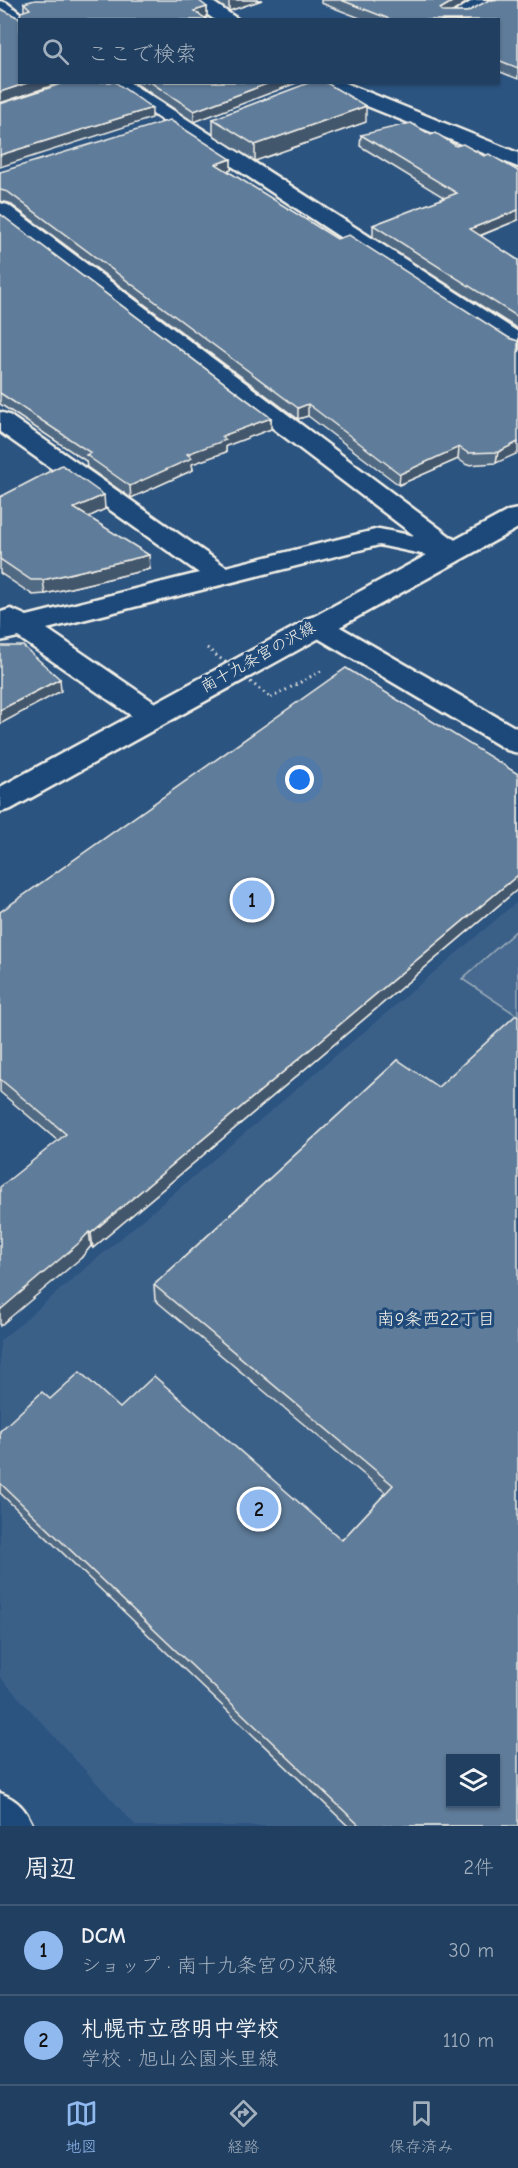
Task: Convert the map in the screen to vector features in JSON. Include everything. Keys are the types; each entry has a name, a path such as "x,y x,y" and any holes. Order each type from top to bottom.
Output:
{"street":[{"path":"196,0 227,18"},
{"path":"455,18 489,0"},
{"path":"0,7 18,19"},
{"path":"117,84 518,343"},
{"path":"305,91 325,84"},
{"path":"330,84 518,161"},
{"path":"148,129 218,123"},
{"path":"0,210 453,552"},
{"path":"0,420 221,576"},
{"name":"南十九条宮の沢線","path":"0,801 518,517"},
{"path":"8,622 221,576 380,537 453,552"},
{"path":"8,622 153,716"},
{"path":"316,626 518,743"},
{"path":"0,1816 9,1826"}],"path":[{"path":"207,648 271,698 330,666"}],"shaded area":[{"path":"518,901 518,1826 136,1826 0,1677 0,1341"},
{"path":"518,929 518,1016 462,979"}],"building":[{"path":"35,0 198,0 207,7 194,11 205,18 19,18 21,12 30,9 24,3"},
{"path":"341,0 455,0 440,9 443,12 467,12 489,0 518,0 518,68 500,61 500,18 387,18"},
{"path":"0,10 19,18 18,84 24,84 0,92"},
{"path":"61,84 118,84 152,108 0,155 0,104"},
{"path":"153,84 267,84 194,111"},
{"path":"306,84 328,84 366,106 255,145 213,119"},
{"path":"170,120 231,159 216,164 337,239 349,235 509,338 518,341 518,442 498,452 468,453 459,447 400,474 308,404 298,408 8,192 0,190 0,172"},
{"path":"411,123 431,135 436,133 456,146 463,144 484,156 489,154 518,171 518,210 470,229 518,260 518,317 373,225 457,193 361,135"},
{"path":"0,214 271,418 222,436 226,440 187,454 192,458 130,486 86,455 91,453 0,393"},
{"path":"62,465 104,495 74,508 149,555 43,580 31,580 0,559 0,497"},
{"path":"0,646 23,646 60,679 0,710"},
{"path":"346,668 518,774 518,875 91,1233 89,1232 0,1310 0,1187 66,1134 0,1079 0,912"},
{"path":"516,1015 518,1016 518,1826 360,1826 0,1483 0,1431 42,1392 50,1399 80,1372 120,1408 154,1376 342,1540 393,1485 154,1285 398,1060 438,1087"}],"place":[{"name":"DCM","path":"252,900"},
{"name":"札幌市立啓明中学校","path":"259,1509"}],"district":[{"name":"南9条西22丁目","path":"436,1319"}]}
